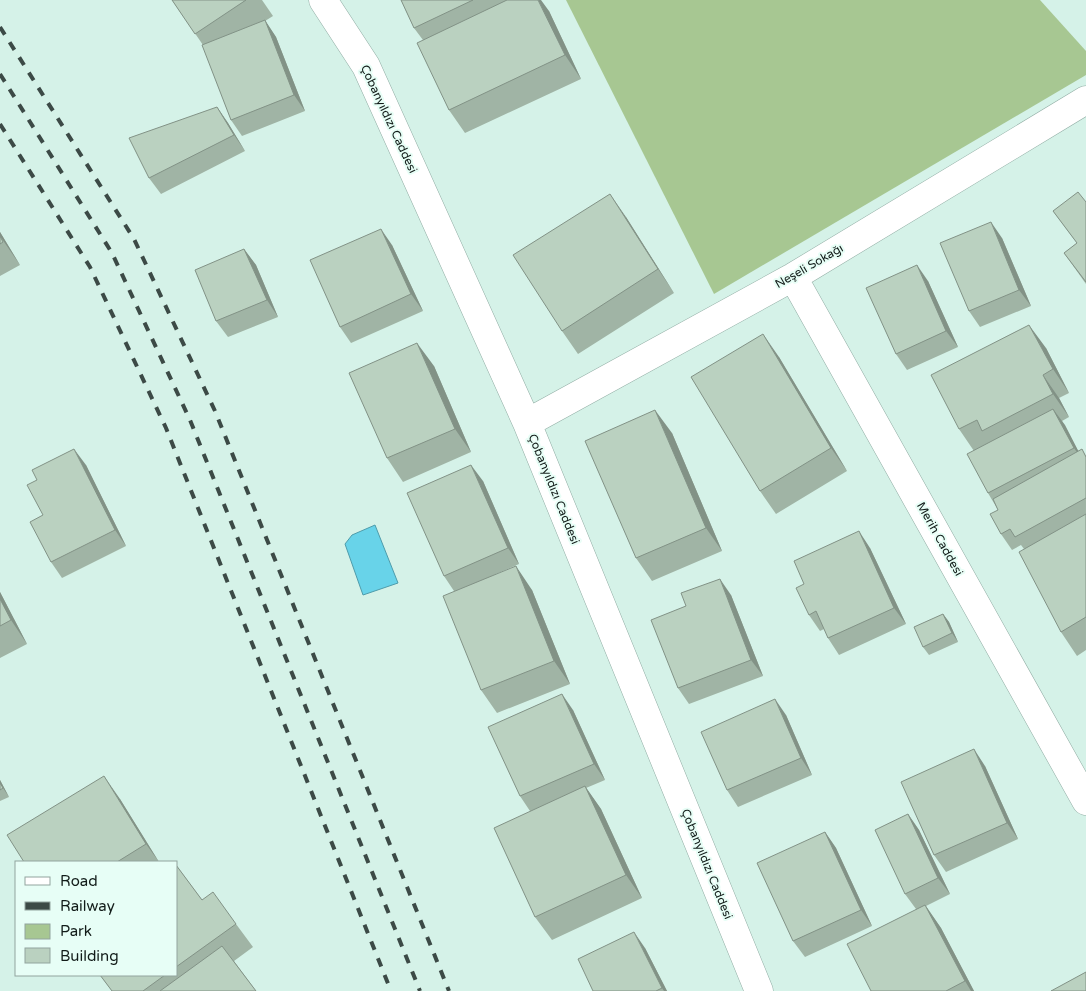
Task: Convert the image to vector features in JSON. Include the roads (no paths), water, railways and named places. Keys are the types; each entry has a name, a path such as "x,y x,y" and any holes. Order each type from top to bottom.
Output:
{"street":[{"name":"Çobanyıldızı Caddesi","path":"323,0 366,66 527,423 759,991"},
{"name":"Neşeli Sokağı","path":"527,423 794,276 1086,100"},
{"name":"Merih Caddesi","path":"794,276 1086,801"}],"water":[{"path":"375,525 398,583 363,595 345,544 352,535"}],"railway":[{"path":"0,27 134,239 215,411 449,991"},
{"path":"0,74 112,253 190,420 420,991"},
{"path":"0,124 90,267 166,428 391,991"}]}
